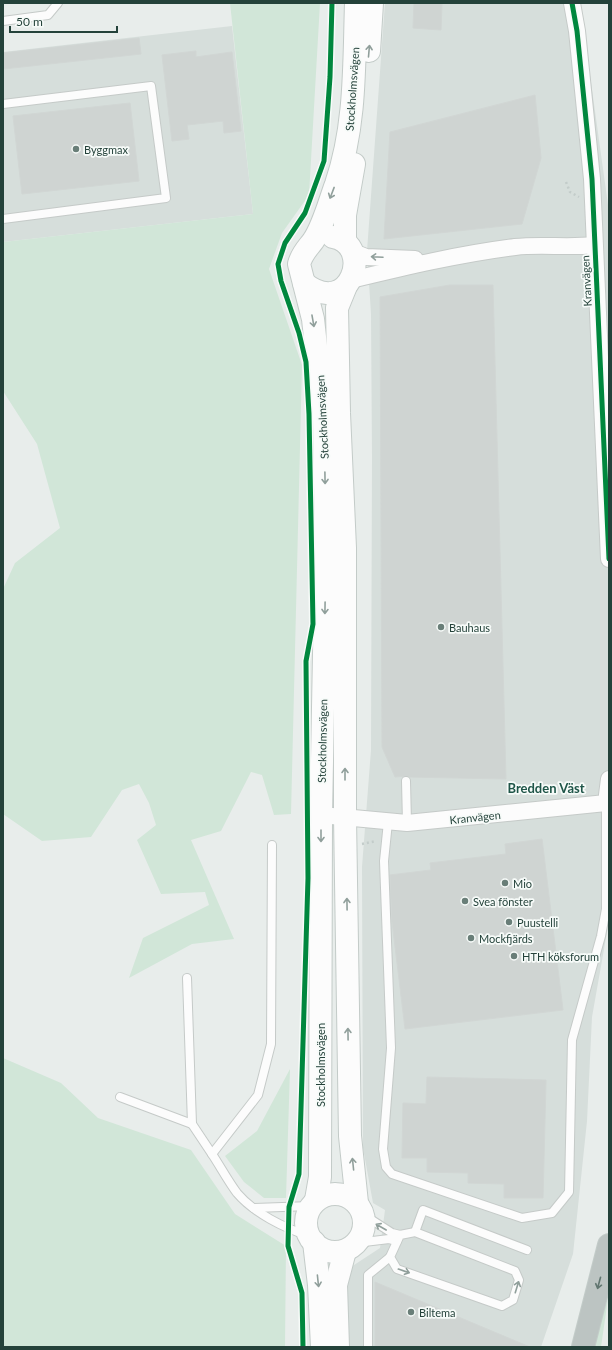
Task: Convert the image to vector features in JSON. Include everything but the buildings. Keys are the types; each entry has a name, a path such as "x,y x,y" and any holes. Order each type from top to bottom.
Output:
{"highway":[{"path":"583,1347 609,1245"}],"main road":[{"name":"Stockholmsvägen","path":"322,1347 319,1285 311,1239 306,1221 314,1203 320,1177 321,815 326,546 324,418 313,319 304,283 300,274 299,264 301,255 313,240 336,184 348,144 352,103 356,3"},
{"name":"Stockholmsvägen","path":"338,1347 336,1285 350,1247 364,1230 350,1136 345,817 345,548 339,414 337,308 355,263 348,247 344,215 365,98 372,3"},
{"path":"313,240 330,236 348,247"},
{"path":"304,283 314,290 323,293 332,293 348,283"},
{"path":"314,1203 331,1194 338,1194 351,1198 360,1209"},
{"path":"311,1239 327,1251 350,1247"}],"street":[{"name":"Kranvägen","path":"572,3 577,31 592,179 609,559"},
{"path":"348,283 430,260 517,247 572,247 594,245"},
{"path":"348,247 366,256 430,260"},
{"path":"606,803 609,779"},
{"name":"Kranvägen","path":"321,815 407,824 606,803"}],"lane":[{"path":"3,21 48,15 58,3"},
{"path":"3,104 151,86 166,198 3,220"},
{"path":"406,781 407,824"},
{"path":"388,822 384,861 391,1048 383,1149 386,1167 392,1174 522,1218 552,1213 569,1192 572,1040 601,936 606,909 606,803"},
{"path":"212,1154 258,1095 271,1044 272,845"},
{"path":"187,978 192,1124 237,1193 253,1208 311,1239"},
{"path":"120,1096 192,1124"},
{"path":"253,1208 314,1203"},
{"path":"360,1209 398,1238"},
{"path":"415,1232 423,1210 527,1250"},
{"path":"350,1247 398,1238 415,1232 515,1271 519,1280 513,1300 502,1306 397,1269 390,1258"},
{"path":"368,1347 368,1275 390,1258 398,1238"}],"path":[{"path":"359,845 387,839"}],"shaded area":[{"path":"385,3 580,3 609,212 609,921 592,1017 587,1121 573,1254 541,1347 346,1347 345,1286 351,1267 380,1248 385,1210 373,1203 363,1148 362,867 371,750 371,314 367,251"},
{"path":"232,26 253,214 3,242 3,52"}],"green space":[{"path":"230,3 320,3 309,195 282,233 269,269 302,365 291,814 274,815 262,775 251,772 221,831 191,840 234,939 192,944 129,978 143,938 209,905 205,892 161,894 137,840 156,825 149,803 139,784 122,790 91,837 42,841 3,814 3,589 15,563 60,528 37,444 3,391 3,242 253,214"},
{"path":"3,1058 61,1083 98,1118 191,1150 235,1214 286,1246 285,1347 3,1347"},
{"path":"290,1069 286,1198 264,1198 244,1182 225,1156 257,1131"},
{"path":"608,1299 601,1347 591,1347"}],"cycle path":[{"path":"303,1347 302,1293 288,1246 289,1207 299,1174 308,878 306,661 313,624 309,414 306,362 299,333 281,281 278,264 285,243 305,213 324,161 330,77 332,3"},
{"path":"572,3 577,31 592,179 609,559"}],"place":[{"name":"Byggmax","path":"76,149"},
{"name":"Bauhaus","path":"441,627"},
{"name":"Mio","path":"505,883"},
{"name":"Svea fönster","path":"465,901"},
{"name":"Puustelli","path":"509,922"},
{"name":"Mockfjärds","path":"471,938"},
{"name":"HTH köksforum","path":"514,956"},
{"name":"Biltema","path":"411,1312"}],"district":[{"name":"Bredden Väst","path":"546,788"}]}
